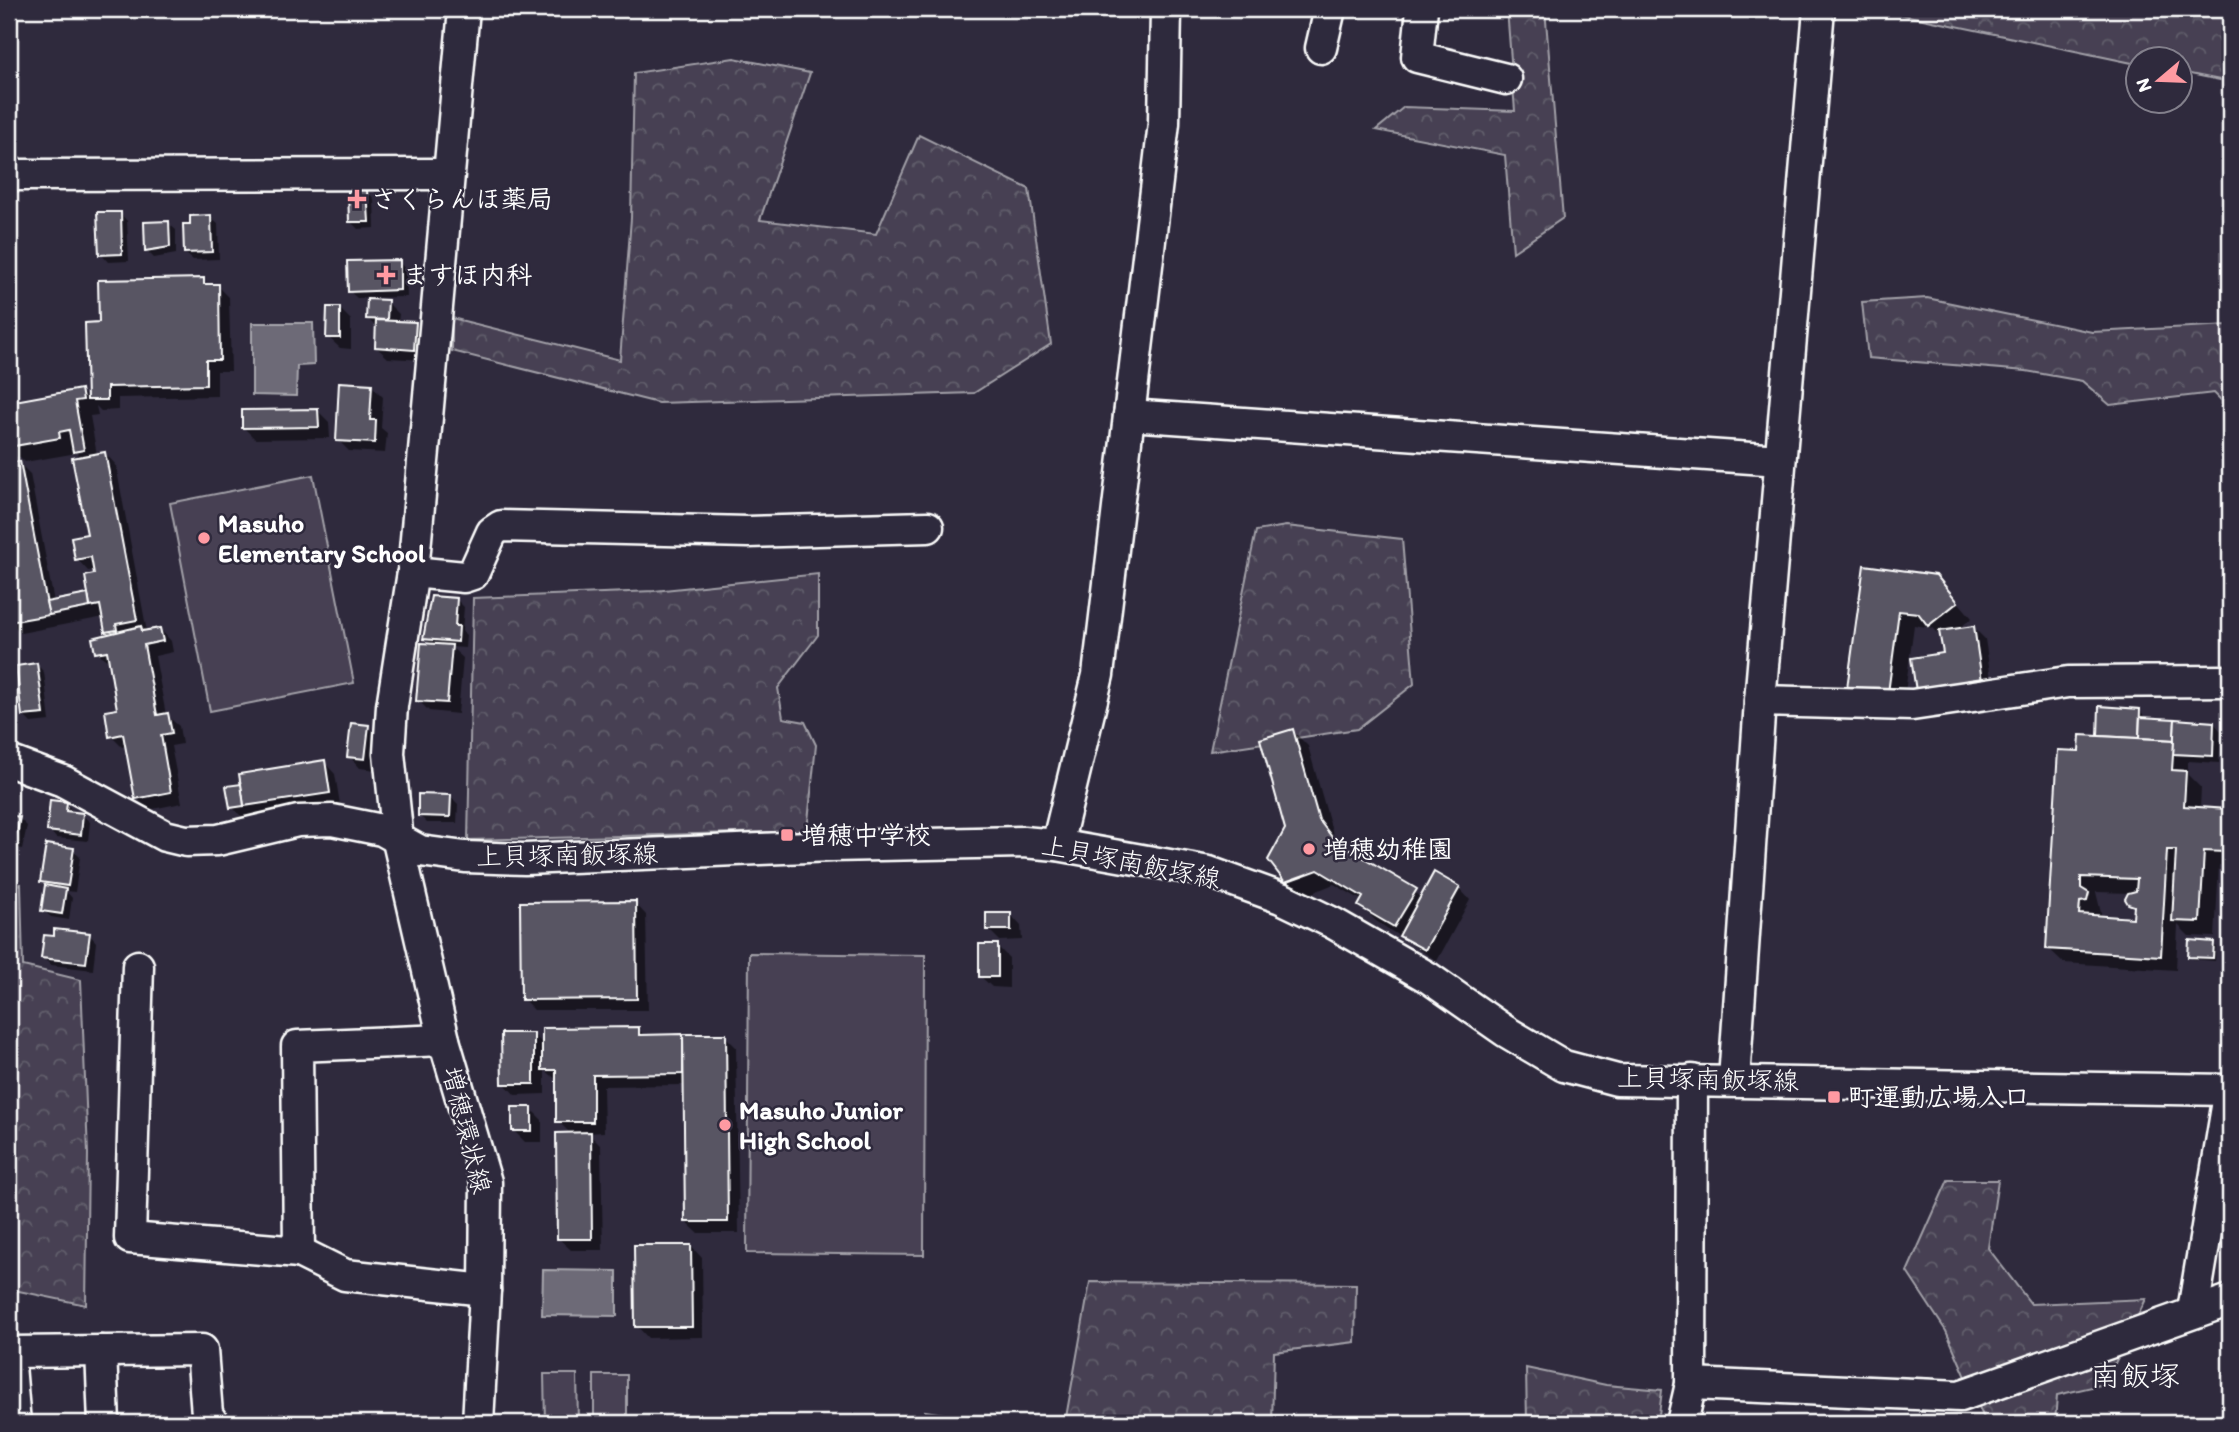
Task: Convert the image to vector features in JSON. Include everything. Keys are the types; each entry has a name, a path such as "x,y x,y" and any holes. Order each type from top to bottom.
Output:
{"street":[{"name":"増穂環状線","path":"464,9 413,572 392,706 389,753 398,841 444,1040 485,1182 485,1290 478,1423"},
{"path":"1057,845 1098,675 1164,123 1167,9"},
{"path":"1321,48 1329,9"},
{"path":"1422,9 1417,57 1506,79"},
{"path":"1734,1080 1760,701 1819,9"},
{"path":"9,175 449,174"},
{"path":"1129,415 1780,460"},
{"path":"413,572 464,577 473,574 492,532 501,526 747,532 928,527"},
{"path":"1760,701 1912,705 2068,682 2230,681"},
{"name":"上貝塚南飯塚線","path":"9,761 71,785 165,836 186,841 218,840 298,821 332,820 382,830 420,851 465,858 525,859 832,846 1023,842 1057,845 1209,872 1281,898 1333,923 1429,978 1505,1031 1564,1066 1617,1080 2230,1089"},
{"path":"138,966 130,1238 299,1252 345,1275 485,1290"},
{"path":"299,1252 297,1046 444,1040"},
{"path":"1682,1423 1691,1384 1692,1080"},
{"path":"2193,1311 2230,1089"},
{"path":"1691,1384 1960,1396 1996,1386 2193,1311 2230,1300"},
{"path":"15,1423 9,1353 202,1350 207,1414 213,1423"},
{"path":"101,1351 104,1423"}],"green space":[{"path":"1507,9 1545,9 1563,218 1513,252 1505,155 1376,130 1404,107 1515,111"},
{"path":"1875,9 2230,9 2230,82 2194,75 2194,46 2124,46 2124,61"},
{"path":"734,58 810,73 760,220 876,234 919,135 1029,189 1051,344 974,393 658,403 452,351 452,318 620,360 631,218 634,73"},
{"path":"1927,298 2092,332 2230,325 2230,409 2214,393 2110,405 2082,381 2026,371 1868,358 1862,302"},
{"path":"313,475 354,683 210,711 170,503"},
{"path":"1286,526 1402,539 1414,684 1357,729 1210,751 1256,531"},
{"path":"818,574 818,635 778,688 783,718 805,722 816,745 807,831 468,840 473,598 654,591"},
{"path":"21,884 23,966 81,980 88,1154 86,1305 9,1289 9,887"},
{"path":"749,953 925,955 924,1255 747,1253"},
{"path":"1948,1180 1998,1180 1988,1248 2031,1304 2146,1299 2105,1384 2057,1395 2055,1423 1986,1423 1946,1331 1907,1272"},
{"path":"1090,1282 1356,1284 1355,1342 1274,1352 1272,1423 1065,1423"},
{"path":"1526,1368 1606,1385 1662,1390 1658,1423 1527,1423"},
{"path":"544,1374 577,1374 578,1423 545,1423"},
{"path":"594,1375 627,1375 627,1423 594,1423"}],"shaded area":[{"path":"252,323 313,323 314,365 297,366 296,396 252,395"},
{"path":"543,1270 617,1271 617,1316 542,1315"},
{"path":"925,1411 1004,1423 924,1423"}],"building":[{"path":"367,189 369,222 349,222 348,190"},
{"path":"97,212 121,212 122,254 99,255"},
{"path":"211,215 212,252 184,253 183,224 190,224 190,216"},
{"path":"169,221 170,247 145,251 144,222"},
{"path":"400,260 400,290 348,292 347,261"},
{"path":"204,278 204,284 219,284 220,360 206,360 206,385 107,387 107,400 87,400 85,323 99,322 98,280"},
{"path":"367,299 388,300 387,320 366,319"},
{"path":"327,307 340,307 340,338 326,338"},
{"path":"376,320 416,322 414,350 375,347"},
{"path":"339,382 372,384 370,420 376,420 375,443 336,441"},
{"path":"81,389 83,400 75,401 84,450 73,452 69,430 59,432 60,438 9,447 9,402"},
{"path":"318,409 319,427 242,428 242,410"},
{"path":"105,452 137,620 116,624 117,630 105,632 100,605 90,607 85,576 94,574 91,557 75,560 71,537 87,534 72,458"},
{"path":"20,461 49,615 9,622 9,463"},
{"path":"1864,565 1936,575 1958,602 1928,626 1918,613 1899,611 1888,693 1847,688"},
{"path":"88,594 90,607 49,615 46,602"},
{"path":"431,596 457,598 455,626 459,626 458,642 423,639"},
{"path":"141,626 142,631 160,628 163,641 144,645 157,715 168,713 172,733 161,735 171,792 135,799 123,734 109,737 105,711 117,709 107,651 95,653 92,638"},
{"path":"1974,626 1982,681 1916,691 1911,658 1943,653 1939,631"},
{"path":"421,643 452,645 447,703 416,701"},
{"path":"37,663 44,714 22,716 16,666"},
{"path":"2099,706 2140,709 2139,738 2098,736"},
{"path":"2140,717 2175,719 2174,740 2139,738"},
{"path":"2175,719 2214,722 2213,756 2173,754"},
{"path":"351,723 369,725 365,759 347,757"},
{"path":"1293,729 1319,820 1335,841 1417,889 1394,927 1358,906 1363,897 1318,870 1285,882 1268,860 1285,829 1260,739"},
{"path":"2080,735 2174,740 2172,770 2186,771 2184,806 2227,809 2224,852 2204,851 2200,922 2172,921 2176,850 2167,850 2161,956 2046,949 2058,750 2079,751","holes":["2081,877 2137,879 2136,891 2128,893 2125,899 2128,904 2134,906 2133,918 2079,914 2080,902 2087,901 2089,893 2081,888"]},
{"path":"325,760 330,793 244,806 239,774"},
{"path":"241,784 244,806 230,808 226,786"},
{"path":"418,794 451,795 450,817 418,816"},
{"path":"50,800 67,802 66,811 83,813 81,835 47,831"},
{"path":"9,815 20,817 15,842 9,841"},
{"path":"46,844 74,848 68,886 40,882"},
{"path":"1434,872 1460,887 1425,950 1399,936"},
{"path":"45,885 66,889 62,914 41,911"},
{"path":"636,901 637,999 521,1000 520,902"},
{"path":"986,913 1011,913 1011,930 986,930"},
{"path":"54,929 90,933 86,963 41,958 44,935 54,936"},
{"path":"2189,940 2214,942 2213,958 2188,957"},
{"path":"979,944 998,944 998,977 979,977"},
{"path":"639,1027 639,1035 683,1034 683,1074 593,1075 593,1122 556,1122 556,1070 542,1070 542,1028"},
{"path":"501,1033 534,1033 534,1084 502,1084"},
{"path":"683,1034 726,1034 728,1222 685,1222"},
{"path":"512,1107 532,1107 532,1131 512,1131"},
{"path":"591,1132 592,1239 557,1239 556,1133"},
{"path":"634,1245 691,1245 692,1327 635,1327"}],"place":[{"name":"さくらんほ薬局","path":"357,199"},
{"name":"ますほ内科","path":"386,275"},
{"name":"Masuho Elementary School","path":"204,538"},
{"name":"増穂中学校","path":"787,835"},
{"name":"増穂幼稚園","path":"1309,849"},
{"name":"町運動広場入口","path":"1834,1097"},
{"name":"Masuho Junior High School","path":"725,1125"}],"district":[{"name":"南飯塚","path":"2135,1376"}]}
